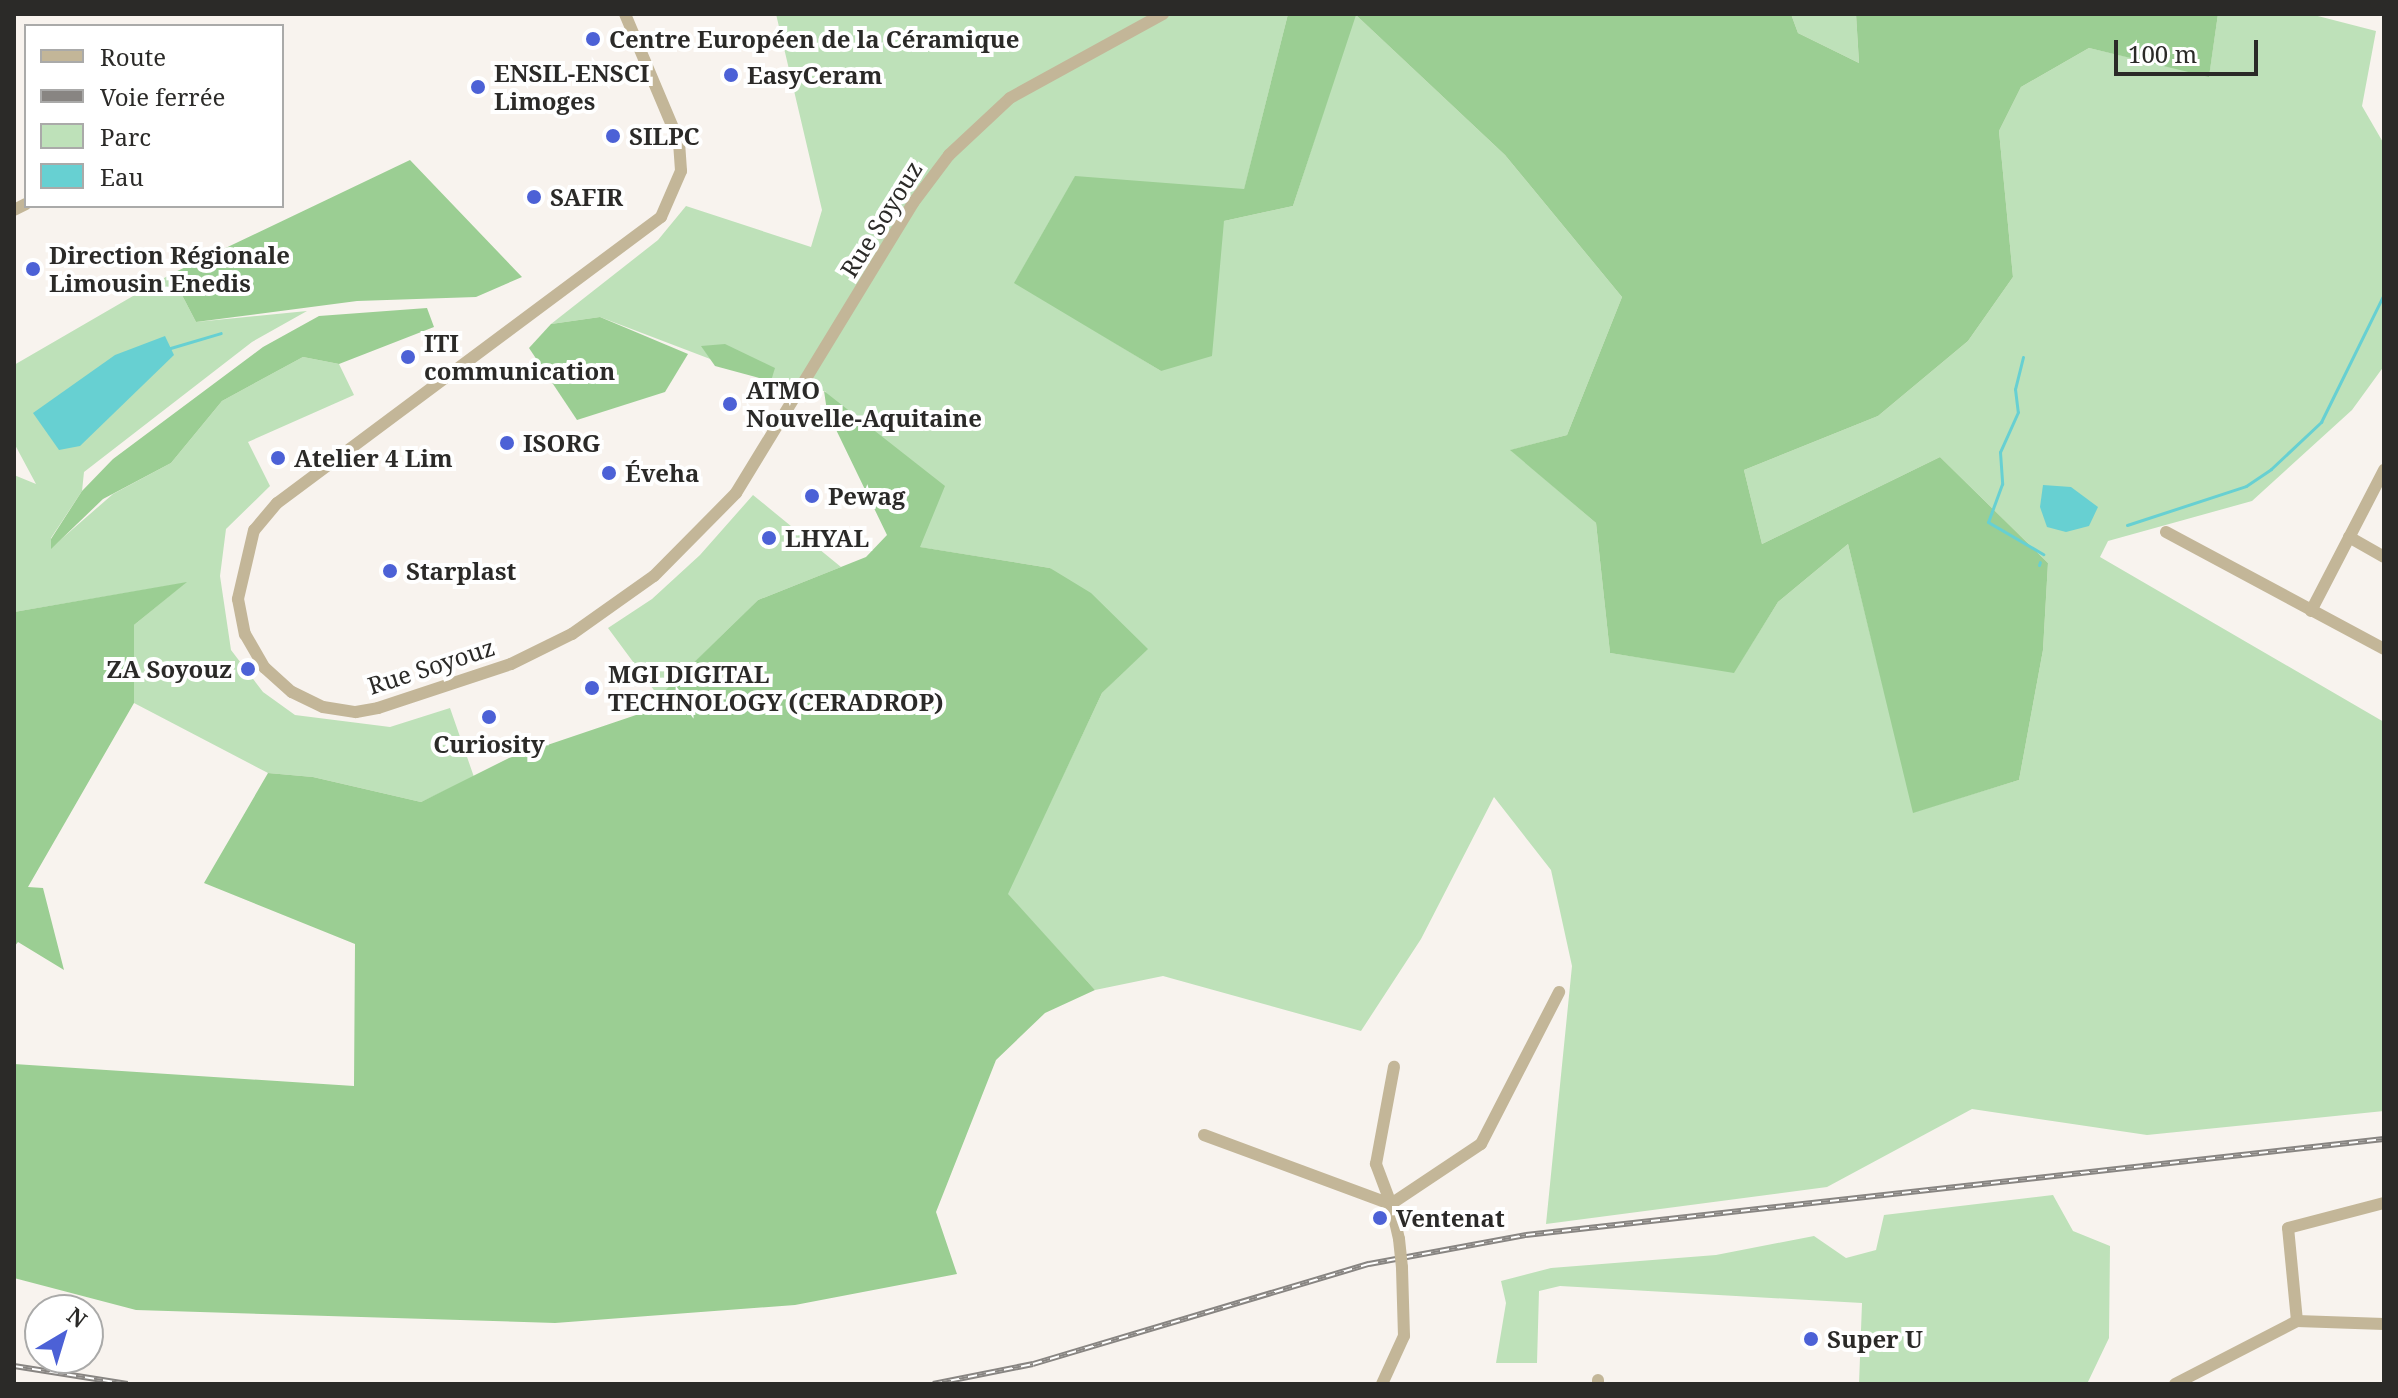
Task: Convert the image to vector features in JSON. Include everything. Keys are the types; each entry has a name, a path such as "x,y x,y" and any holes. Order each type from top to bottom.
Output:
{"street":[{"name":"Rue Soyouz","path":"625,14 679,142 681,171 661,217 277,503 254,530 238,599 245,634 265,668 292,692 323,707 356,712 378,708 511,664 572,634 654,576 736,493 913,203 949,155 1010,98 1163,14"},
{"path":"2311,611 2384,470"},
{"path":"2166,532 2384,649"},
{"path":"2349,537 2384,557"},
{"path":"1391,1204 1481,1144 1559,992"},
{"path":"1382,1384 1404,1336 1399,1239 1391,1204 1376,1164 1394,1067"},
{"path":"1204,1135 1391,1204"},
{"path":"2297,1321 2288,1228 2384,1203"},
{"path":"2175,1384 2297,1321 2384,1324"}],"green space":[{"path":"776,14 1288,14 1244,190 1075,177 1015,282 1161,371 1224,221 1293,206 1355,14 1505,155 1622,297 1567,435 1511,450 1596,523 1610,653 1734,672 1778,602 1848,544 1914,812 2019,780 2043,650 2048,563 1940,457 1762,544 1744,470 1878,416 1968,341 2013,277 1999,131 2021,87 2089,48 2209,76 2218,14 2310,14 2376,31 2362,106 2384,144 2384,366 2352,410 2252,501 2108,541 2100,557 2384,722 2384,1111 2147,1135 1972,1109 1827,1187 1546,1224 1572,966 1551,870 1494,797 1421,939 1361,1031 1163,976 1095,990 1007,894 1102,693 1147,649 1050,568 919,547 825,391 794,391 600,317 551,324 658,240 686,206 811,247 822,210"},
{"path":"1288,14 1791,14 1798,33 1859,63 1856,14 2218,14 2209,77 2089,48 2021,87 1999,131 2013,277 1968,341 1878,416 1744,470 1762,544 1940,457 2048,563 2043,650 2019,780 1913,813 1848,544 1778,602 1734,673 1610,653 1596,523 1510,450 1567,435 1622,297 1505,155 1356,15 1293,206 1224,221 1212,356 1161,371 1014,283 1075,176 1244,189"},
{"path":"1791,14 1856,14 1859,63 1798,33"},
{"path":"410,160 522,277 476,297 357,301 196,322 171,274"},
{"path":"171,274 196,322 307,311 252,342 84,472 82,491 51,538 51,548 113,494 171,463 222,401 303,357 339,364 354,395 248,442 270,486 226,529 220,576 231,650 263,692 295,715 390,727 450,708 474,777 421,802 313,777 268,773 134,703 134,625 185,583 14,612 14,475 36,484 14,443 14,365"},
{"path":"427,308 434,327 339,364 303,357 222,401 171,463 103,499 51,549 51,539 82,491 113,459 263,347 319,316"},
{"path":"600,317 688,354 665,392 577,420 529,348 551,324"},
{"path":"725,344 775,368 771,381 715,366 701,346"},
{"path":"824,391 945,486 920,547 1050,568 1091,593 1148,649 1102,693 1008,894 1095,990 1045,1013 996,1060 936,1212 957,1274 795,1305 555,1323 136,1310 104,1302 104,1294 75,1294 14,1278 14,1064 354,1086 355,944 204,883 268,773 313,777 421,802 509,758 642,713 758,600 866,557 887,535 827,411"},
{"path":"753,495 841,567 758,600 659,697 608,628 652,599 700,555"},
{"path":"187,582 134,625 134,703 28,887 43,888 64,970 18,942 14,947 14,612"},
{"path":"2053,1195 2073,1231 2110,1246 2109,1338 2087,1384 1859,1384 1862,1303 1560,1286 1539,1291 1537,1363 1496,1363 1506,1303 1501,1281 1551,1268 1716,1255 1814,1236 1846,1258 1876,1250 1884,1215"}],"water":[{"path":"165,336 174,355 80,446 59,450 33,413 115,355"},
{"path":"2043,485 2071,487 2098,507 2089,526 2066,532 2047,527 2040,507"}],"waterway":[{"path":"2127,525 2246,486 2271,469 2321,422 2384,294"},
{"path":"167,349 221,333"},
{"path":"2023,357 2015,389 2018,412 2000,452 2002,484 1988,522 2043,554"}],"railway":[{"path":"933,1384 1033,1364 1369,1264 1526,1235 2384,1139"},
{"path":"14,1366 128,1384"}],"place":[{"name":"Centre Européen de la Céramique","path":"593,39"},
{"name":"EasyCeram","path":"731,75"},
{"name":"ENSIL-ENSCI Limoges","path":"478,87"},
{"name":"SILPC","path":"613,136"},
{"name":"SAFIR","path":"534,197"},
{"name":"Direction Régionale Limousin Enedis","path":"33,269"},
{"name":"ITI communication","path":"408,357"},
{"name":"ATMO Nouvelle-Aquitaine","path":"730,404"},
{"name":"ISORG","path":"507,443"},
{"name":"Atelier 4 Lim","path":"278,458"},
{"name":"Éveha","path":"609,473"},
{"name":"Pewag","path":"812,496"},
{"name":"LHYAL","path":"769,538"},
{"name":"Starplast","path":"390,571"},
{"name":"ZA Soyouz","path":"248,669"},
{"name":"MGI DIGITAL TECHNOLOGY (CERADROP)","path":"592,688"},
{"name":"Curiosity","path":"489,717"},
{"name":"Ventenat","path":"1380,1218"},
{"name":"Super U","path":"1811,1339"}]}
